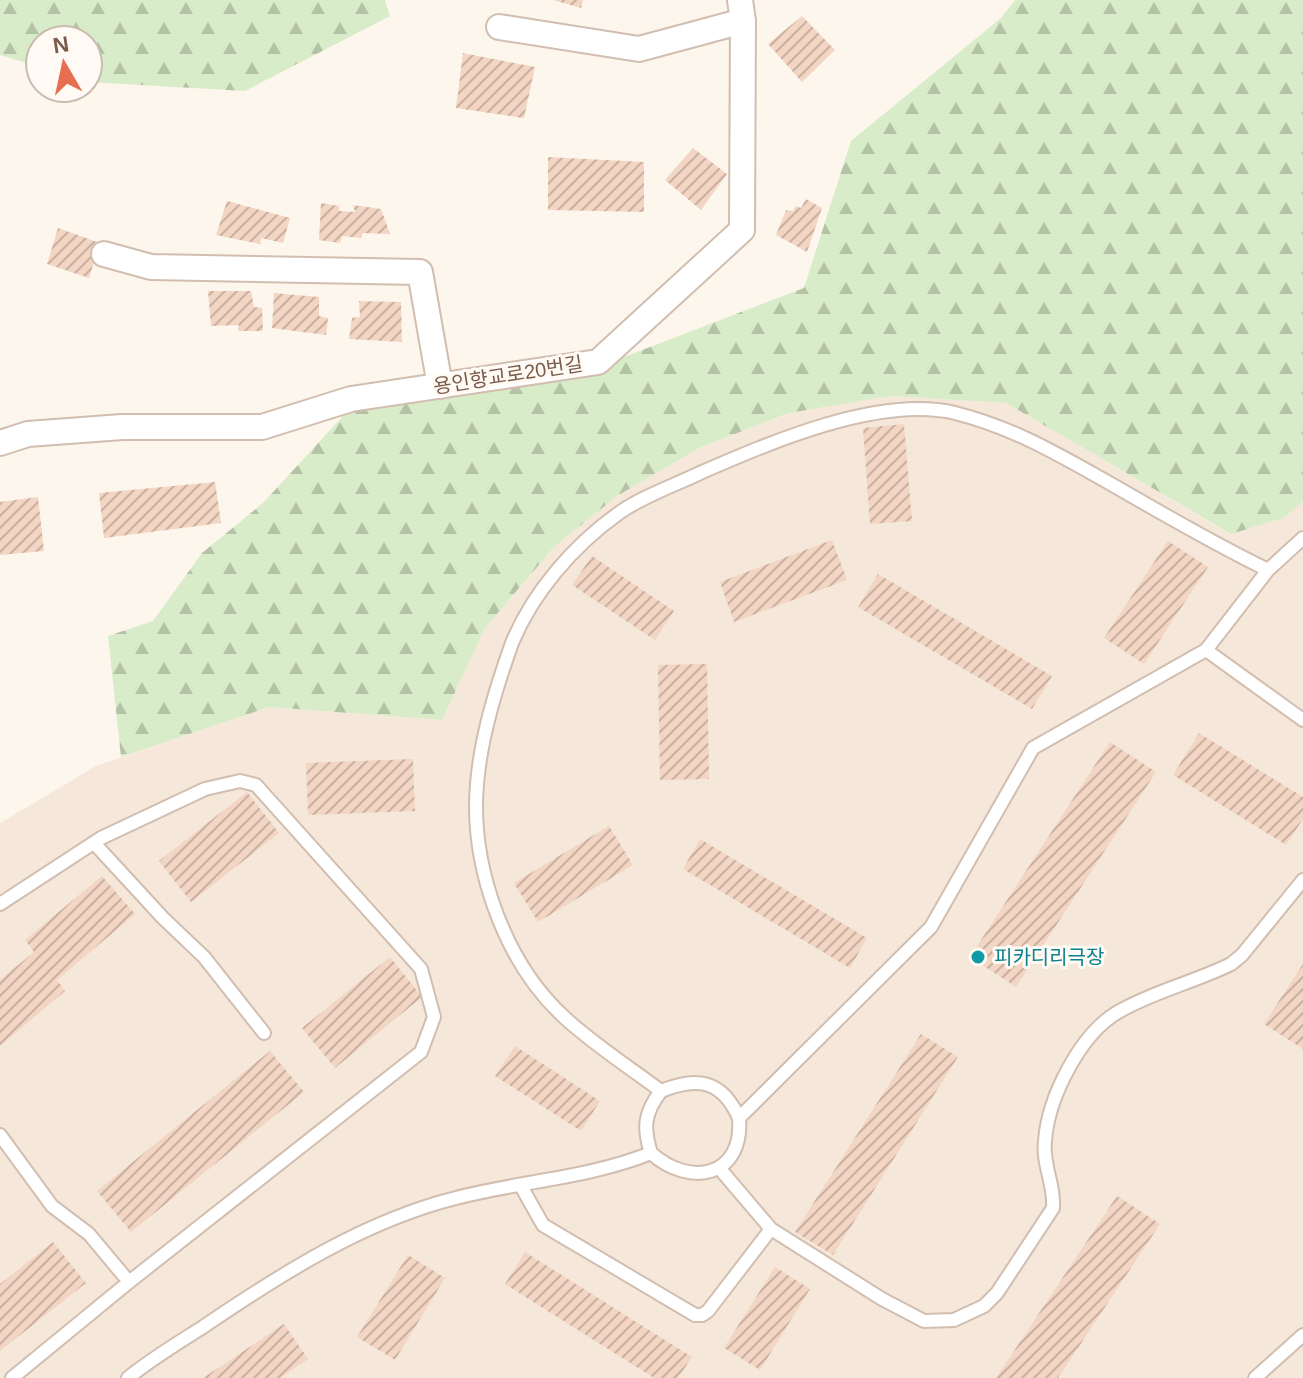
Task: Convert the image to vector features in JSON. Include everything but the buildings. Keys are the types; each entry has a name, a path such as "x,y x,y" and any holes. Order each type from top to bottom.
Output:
{"street":[{"path":"499,27 639,49 741,11"},
{"name":"용인향교로20번길","path":"1,441 28,434 122,427 262,427 351,399 598,362 742,230 741,11"},
{"path":"104,254 151,267 420,272 440,386"}],"lane":[{"path":"661,1091 564,1018 520,962 486,880 477,831 476,787 481,750 512,643 519,626 546,585 599,529 641,500 789,436 847,419 937,410 1018,433 1268,570"},
{"path":"739,1118 931,927 1033,748 1206,650 1268,570 1303,538"},
{"path":"1206,650 1303,720"},
{"path":"0,904 94,843 205,789 240,781 256,785 421,969 434,1017 421,1052 12,1378"},
{"path":"94,843 163,918 204,957 264,1033"},
{"path":"720,1169 771,1229 912,1317 939,1322 970,1315 997,1293 1053,1208 1054,1199 1044,1152 1047,1122 1065,1075 1082,1048 1114,1014 1231,964 1242,955 1303,880"},
{"path":"690,1082 707,1084 722,1091 739,1118 737,1146 720,1169 681,1173 665,1166 651,1153 645,1119 661,1091 690,1082"},
{"path":"0,1135 52,1206 89,1234 129,1282"},
{"path":"128,1378 275,1280 342,1242 399,1217 456,1198 620,1166 651,1153"},
{"path":"521,1186 537,1220 543,1225 695,1315 708,1311 771,1229"},
{"path":"1255,1378 1303,1335"}],"shaded area":[{"path":"891,396 1006,403 1230,534 1284,518 1303,501 1303,1378 0,1378 0,823 96,766 269,707 442,720 485,628 554,547 617,496 701,447 790,413"}],"green space":[{"path":"0,0 385,0 390,16 245,91 104,83 104,24 24,24 24,62 0,55"},
{"path":"1015,0 1303,0 1303,501 1284,518 1231,534 1006,403 891,396 789,413 701,447 617,496 554,547 485,628 442,720 269,707 121,757 108,636 153,621 202,553 263,503 355,403 598,367 804,288 851,141 1001,18"}],"place":[{"name":"피카디리극장","path":"978,957"}]}
